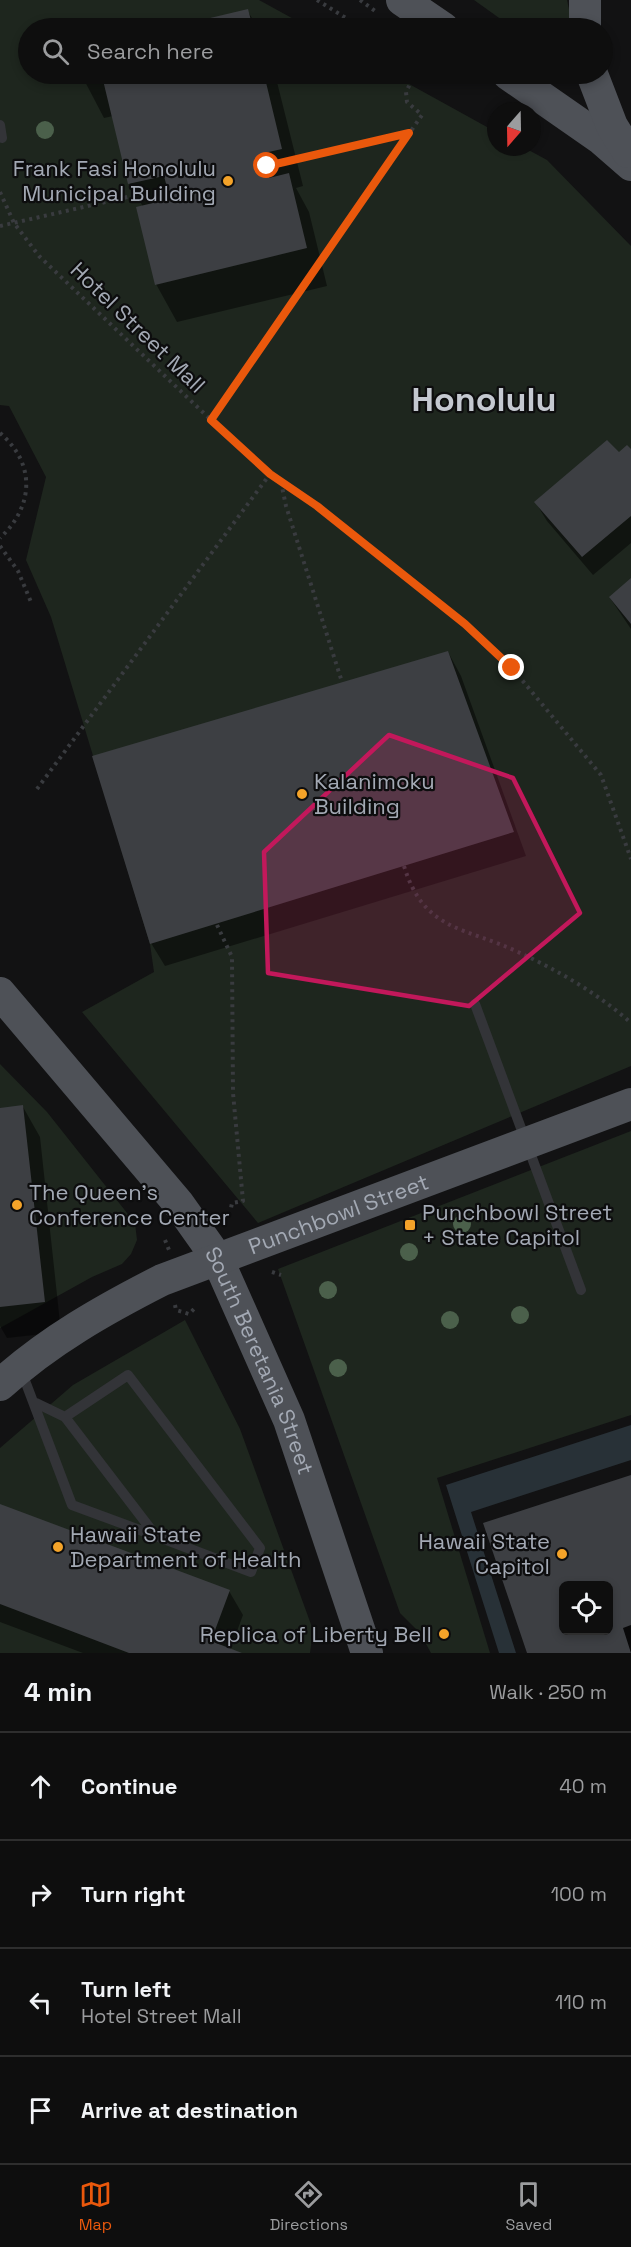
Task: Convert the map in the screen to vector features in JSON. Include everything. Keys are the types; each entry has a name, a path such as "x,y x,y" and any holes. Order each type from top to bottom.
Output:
{"main road":[{"path":"402,0 428,18"},
{"path":"585,0 585,18"},
{"path":"522,84 600,138 631,165"},
{"path":"596,84 612,126 631,155"},
{"name":"South Beretania Street","path":"0,993 178,1203 217,1258 289,1420 367,1653"},
{"name":"Punchbowl Street","path":"10,1376 97,1313 162,1280 631,1104"}],"lane":[{"path":"0,125 2,138"},
{"path":"475,1004 580,1290"},
{"path":"36,1403 72,1504 251,1572 260,1548 128,1375 65,1417"},
{"path":"10,1376 36,1403 65,1417 156,1536"}],"path":[{"path":"317,0 346,18"},
{"path":"211,420 422,115 407,102 406,92 410,84"},
{"path":"267,166 409,133"},
{"path":"0,226 167,188"},
{"name":"Hotel Street Mall","path":"0,192 14,223 39,256 211,420 270,474 317,506 465,624 512,668 601,775 631,859"},
{"path":"0,433 12,443 23,463 27,486 23,508 12,527 0,538"},
{"path":"37,789 270,474"},
{"path":"281,481 286,506 342,682"},
{"path":"0,546 18,572 32,602"},
{"path":"404,866 411,890 435,916 470,935 517,951 615,1008 631,1023"},
{"path":"217,925 232,957 233,1093 243,1201 232,1203 231,1208"},
{"path":"159,1242 167,1239 169,1251"},
{"path":"272,1272 281,1275"},
{"path":"175,1305 176,1310 189,1314 194,1309"}],"highlighted area":[{"path":"389,735 513,778 580,913 469,1006 268,973 264,852"}],"shaded area":[{"path":"0,0 259,0 292,18 18,18 18,84 409,84 487,127 487,156 540,156 547,160 631,246 631,1066 258,1223 82,1012 154,972 150,944 51,617 26,560 46,477 9,406 0,405"},
{"path":"474,0 567,0 571,18 499,18"},
{"path":"0,1064 47,1112 135,1223 137,1240 131,1254 122,1264 92,1277 0,1328"},
{"path":"631,1131 631,1415 437,1478 490,1653 431,1653 420,1633 400,1613 278,1269"},
{"path":"185,1320 240,1429 313,1630 310,1653 0,1653 0,1448 73,1385"},
{"path":"631,1425 631,1460 471,1512 516,1653 499,1653 446,1485"}],"building":[{"path":"248,9 250,18 210,18"},
{"name":"Frank Fasi Honolulu Municipal Building","path":"104,84 266,84 282,149 264,153 269,178 289,173 307,248 155,285 136,207 170,199 164,176 128,184"},
{"path":"607,440 619,452 627,445 631,449 631,516 582,557 534,502"},
{"path":"631,578 631,624 609,597"},
{"name":"Kalanimoku Building","path":"448,651 514,832 150,944 92,756"},
{"name":"The Queen’s Conference Center","path":"23,1105 45,1302 0,1307 0,1108"},
{"name":"Hawaii State Capitol","path":"631,1475 631,1625 623,1628 631,1653 527,1653 483,1523"},
{"name":"Hawaii State Department of Health","path":"0,1504 230,1590 211,1641 242,1653 129,1653 0,1604"}],"place":[{"name":"Frank Fasi Honolulu Municipal Building","path":"228,181"},
{"name":"Kalanimoku Building","path":"302,794"},
{"name":"The Queen’s Conference Center","path":"17,1205"},
{"name":"Punchbowl Street + State Capitol","path":"410,1225"},
{"name":"Hawaii State Department of Health","path":"58,1547"},
{"name":"Hawaii State Capitol","path":"562,1554"},
{"name":"Replica of Liberty Bell","path":"444,1634"}],"district":[{"name":"Honolulu","path":"484,399"}],"route":[{"path":"267,166 409,133 290,309 211,420 270,474 317,506 465,624 512,668"}]}
